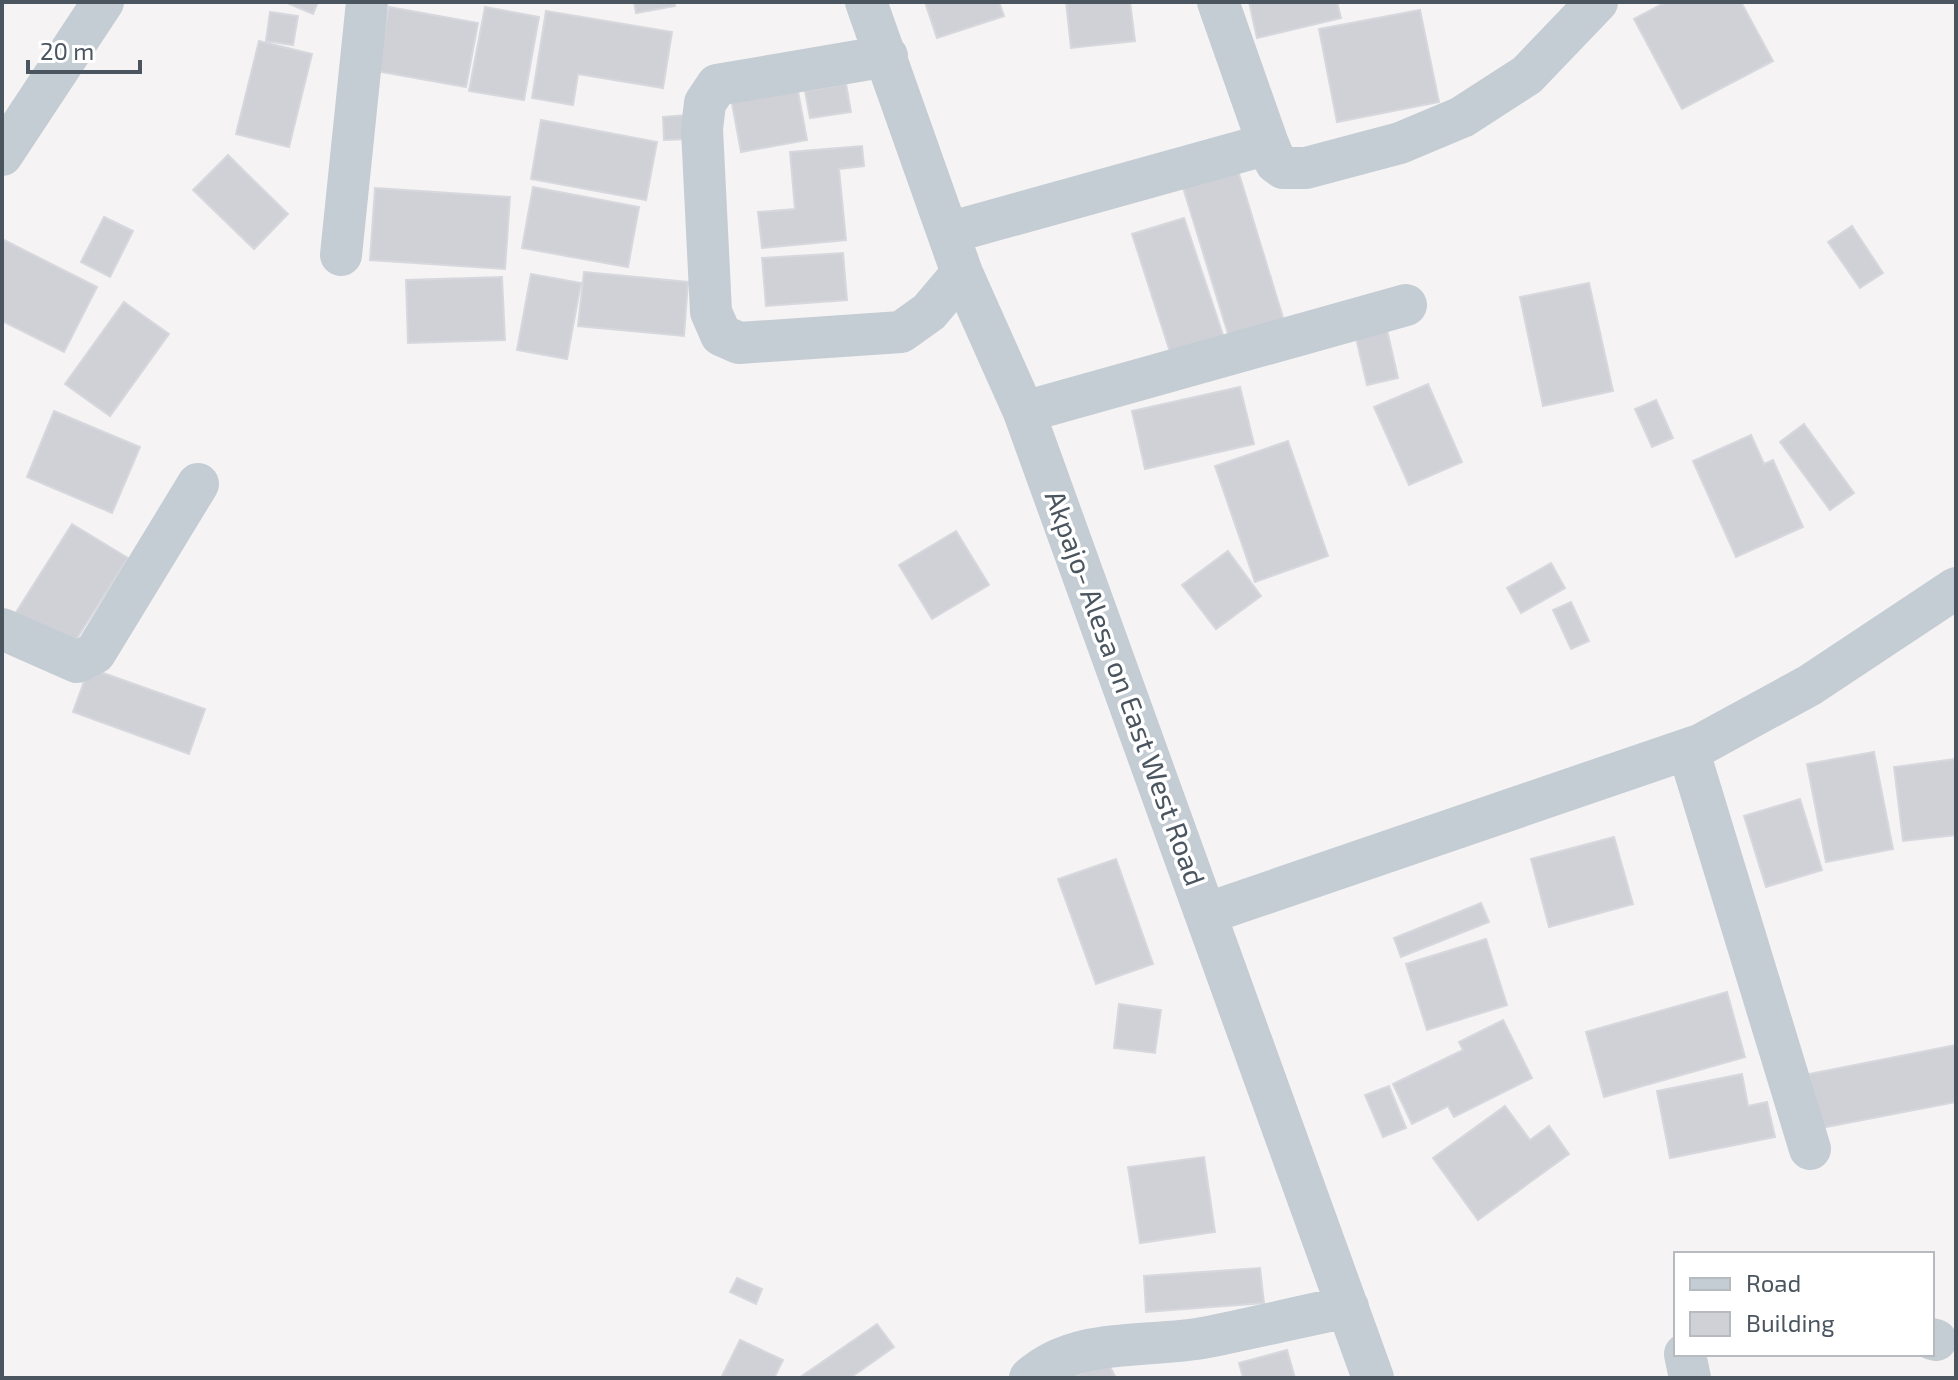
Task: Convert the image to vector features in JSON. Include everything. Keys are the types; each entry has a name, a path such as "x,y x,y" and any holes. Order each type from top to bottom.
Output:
{"street":[{"path":"2,155 103,2"},
{"path":"341,255 367,2"},
{"name":"Akpajo- Alesa on East West Road","path":"866,2 962,273 1024,412 1208,913 1373,1378"},
{"path":"1218,2 1268,144 1276,163 1283,168 1306,168 1400,143 1462,117 1527,75 1597,2"},
{"path":"887,56 717,85 705,103 702,129 711,312 721,335 739,343 901,332 929,312 962,273"},
{"path":"948,233 1268,144"},
{"path":"1024,412 1406,305"},
{"path":"2,629 77,662 95,653 198,484"},
{"path":"1208,913 1688,749 1810,685 1956,588"},
{"path":"1688,749 1810,1149"},
{"path":"1030,1378 1047,1363 1084,1350 1205,1338 1348,1307"},
{"path":"1685,1356 1690,1378"}],"building":[{"path":"285,2 318,2 313,14"},
{"path":"634,2 674,2 675,6 636,13"},
{"path":"925,2 999,2 1004,16 937,38"},
{"path":"1066,2 1130,2 1135,41 1071,48"},
{"path":"1249,2 1337,2 1341,18 1257,38"},
{"path":"1666,2 1741,2 1773,61 1682,109 1634,19"},
{"path":"389,7 478,23 466,87 376,71"},
{"path":"485,7 539,17 524,100 469,91"},
{"path":"1420,10 1439,102 1337,122 1319,29"},
{"path":"546,11 672,32 663,88 578,74 573,105 532,98"},
{"path":"270,12 298,16 293,45 266,41"},
{"path":"259,41 312,54 289,147 236,134"},
{"path":"846,84 851,112 810,118 805,91"},
{"path":"797,86 807,140 741,152 731,98"},
{"path":"688,115 690,139 664,140 663,117"},
{"path":"541,120 657,142 646,200 531,179"},
{"path":"862,146 864,166 839,169 846,240 762,248 758,212 795,209 790,152"},
{"path":"228,155 288,214 254,249 193,190"},
{"path":"1236,164 1285,324 1230,340 1181,181"},
{"path":"533,187 639,207 628,267 522,248"},
{"path":"375,188 510,197 505,269 370,260"},
{"path":"104,217 133,231 110,277 81,262"},
{"path":"1184,218 1224,338 1171,355 1132,234"},
{"path":"1852,226 1883,273 1860,288 1828,242"},
{"path":"2,239 97,287 64,352 2,321"},
{"path":"843,253 847,300 766,306 762,258"},
{"path":"584,272 688,282 684,336 578,326"},
{"path":"531,274 581,283 567,359 517,350"},
{"path":"502,277 505,340 408,343 406,280"},
{"path":"1589,283 1613,391 1543,406 1520,297"},
{"path":"124,302 169,334 110,416 65,384"},
{"path":"1387,330 1398,378 1367,385 1356,338"},
{"path":"1428,384 1462,462 1409,485 1374,407"},
{"path":"1240,387 1254,444 1145,469 1132,411"},
{"path":"1656,400 1673,438 1652,447 1635,409"},
{"path":"54,411 140,447 112,513 27,477"},
{"path":"1804,424 1854,493 1830,510 1780,442"},
{"path":"1751,435 1764,464 1773,460 1803,527 1736,557 1693,461"},
{"path":"1288,441 1328,556 1255,582 1215,466"},
{"path":"72,524 128,558 70,649 15,614"},
{"path":"956,531 989,585 932,619 899,565"},
{"path":"1228,551 1261,596 1216,629 1182,585"},
{"path":"1551,563 1565,588 1521,613 1507,588"},
{"path":"1571,602 1589,641 1571,649 1553,610"},
{"path":"89,668 205,709 189,754 73,712"},
{"path":"1874,752 1893,849 1826,862 1807,764"},
{"path":"1956,759 1956,835 1903,841 1894,767"},
{"path":"1800,799 1822,870 1766,887 1744,816"},
{"path":"1614,837 1633,904 1549,927 1531,859"},
{"path":"1116,859 1153,964 1096,984 1058,879"},
{"path":"1481,903 1489,922 1401,957 1394,938"},
{"path":"1486,939 1507,1005 1427,1030 1406,964"},
{"path":"1727,992 1745,1057 1604,1097 1586,1032"},
{"path":"1119,1004 1161,1010 1155,1053 1114,1048"},
{"path":"1503,1020 1532,1078 1454,1117 1448,1106 1412,1124 1393,1084 1463,1050 1459,1042"},
{"path":"1956,1045 1956,1102 1821,1128 1809,1074"},
{"path":"1742,1074 1748,1106 1767,1102 1775,1137 1670,1158 1657,1091"},
{"path":"1389,1086 1406,1128 1383,1137 1365,1095"},
{"path":"1505,1106 1530,1140 1549,1126 1569,1154 1478,1220 1433,1158"},
{"path":"1204,1157 1215,1232 1140,1243 1128,1167"},
{"path":"1260,1268 1264,1303 1146,1312 1144,1276"},
{"path":"737,1278 762,1289 756,1304 730,1292"},
{"path":"877,1324 894,1347 850,1378 799,1378"},
{"path":"740,1340 783,1360 774,1378 721,1378"},
{"path":"1287,1350 1295,1378 1243,1378 1239,1363"},
{"path":"1107,1361 1116,1378 1072,1378"}]}
